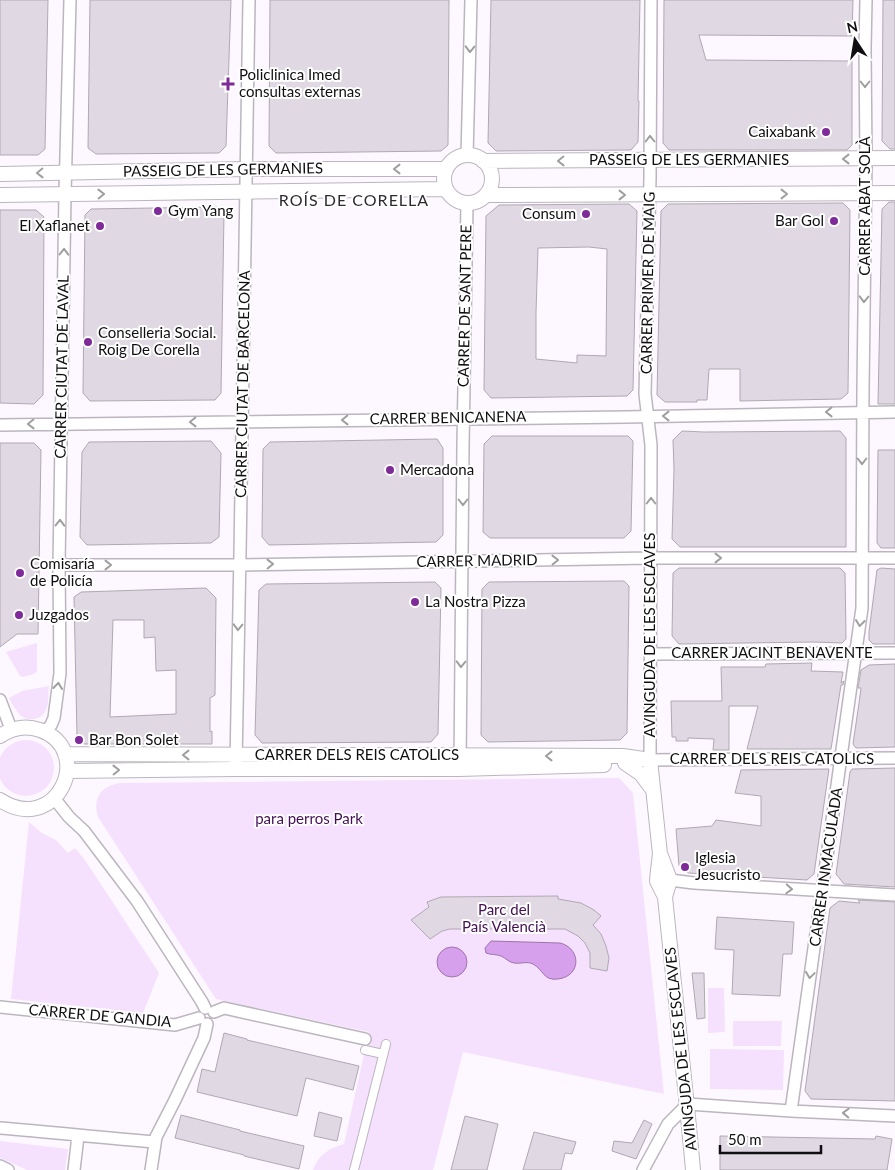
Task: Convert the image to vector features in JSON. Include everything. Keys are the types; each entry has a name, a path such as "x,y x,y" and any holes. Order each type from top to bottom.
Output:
{"street":[{"name":"CARRER CIUTAT DE LAVAL","path":"46,732 54,718 60,673 59,565 64,194 70,0"},
{"name":"CARRER CIUTAT DE BARCELONA","path":"235,762 249,0"},
{"path":"467,156 471,0"},
{"name":"CARRER PRIMER DE MAIG","path":"648,416 645,394 650,195 651,0"},
{"name":"CARRER ABAT SOLÀ","path":"863,412 866,0"},
{"path":"464,156 472,156 483,161 490,170 492,178 491,186 486,195 475,202 467,203 459,202 452,198 444,185 446,169 450,163 464,156"},
{"name":"PASSEIG DE LES GERMANIES","path":"483,161 895,158"},
{"name":"PASSEIG DE LES GERMANIES","path":"0,174 246,169 446,169"},
{"name":"PASSEIG DE LES GERMANIES","path":"0,195 446,189"},
{"path":"486,195 895,193"},
{"name":"CARRER DE SANT PERE","path":"460,762 467,203"},
{"name":"CARRER INMACULADA","path":"791,1111 862,608 863,412"},
{"name":"CARRER BENICANENA","path":"0,424 895,412"},
{"name":"AVINGUDA DE LES ESCLAVES","path":"648,416 651,445 650,760 660,854 657,881 665,898 688,1104 693,1170"},
{"name":"CARRER MADRID","path":"59,565 240,565 650,558 895,558"},
{"name":"CARRER JACINT BENAVENTE","path":"650,654 895,653"},
{"path":"0,700 6,733 23,727 46,732 60,745 65,754 67,764 64,782 60,791 44,805 32,809 20,809 9,806 0,800"},
{"name":"CARRER DELS REIS CATOLICS","path":"65,754 235,762 460,762 569,766 650,760 895,758"},
{"name":"CARRER DELS REIS CATOLICS","path":"460,762 623,756 650,760"},
{"name":"CARRER DELS REIS CATOLICS","path":"67,770 235,762"},
{"path":"625,763 641,774 653,790"},
{"path":"54,798 69,817 84,831 137,901 199,997 206,1016 204,1038 176,1100 156,1138 151,1170"},
{"name":"AVINGUDA DE LES ESCLAVES","path":"660,854 670,880 665,898"},
{"path":"658,870 662,879 694,883 895,895"},
{"name":"CARRER DE GANDIA","path":"0,1007 175,1024 206,1016 224,1008 365,1044"},
{"path":"365,1044 383,1054"},
{"path":"354,1170 386,1044"},
{"path":"643,1170 668,1124 688,1104 895,1116"},
{"path":"0,1128 155,1142"},
{"path":"74,1170 78,1136"},
{"path":"0,1166 8,1170"}],"green space":[{"path":"37,643 37,671 34,674 20,676 6,652"},
{"path":"49,686 46,710 38,718 28,719 23,717 9,698 22,691"},
{"path":"26,740 41,745 49,753 54,768 49,783 41,791 26,796 11,791 3,783 -2,768 3,753 11,745"},
{"name":"Parc del País Valencià","path":"619,778 633,793 664,1094 463,1052 433,1170 313,1170 321,1156 344,1144 369,1032 216,999 98,817 96,810 97,799 103,790 120,783"},
{"path":"29,822 42,833 56,840 68,853 75,848 85,860 159,973 143,1013 11,999"},
{"path":"708,988 724,988 725,1032 708,1033"},
{"path":"733,1021 782,1021 781,1046 733,1046"},
{"path":"710,1049 784,1050 783,1090 710,1089"},
{"path":"0,1141 68,1149 65,1170 27,1170 0,1158"}],"shaded area":[{"path":"491,941 560,943 572,950 576,962 575,968 566,977 558,979 549,978 533,964 514,963 501,956 486,953 485,948"},
{"path":"452,947 458,948 466,956 466,968 458,976 452,977 446,976 438,968 437,962 438,956 446,948"}],"building":[{"path":"0,0 48,0 45,149 38,155 0,155"},
{"path":"90,0 231,0 226,146 219,153 96,154 88,148"},
{"path":"270,0 449,0 448,145 441,151 276,153 269,146"},
{"path":"491,0 640,0 638,142 631,150 496,151 488,143"},
{"path":"664,0 853,0 852,36 699,35 706,60 852,61 852,145 847,150 669,150 663,143"},
{"path":"883,0 895,0 895,149 890,149 882,141"},
{"path":"889,202 895,202 895,404 878,404 882,209"},
{"path":"843,203 850,210 848,393 841,399 740,401 740,369 709,369 707,400 697,400 697,402 665,402 657,395 661,211 668,204"},
{"path":"629,204 637,211 633,390 627,396 491,398 484,390 486,216 499,205","holes":["589,247 607,249 606,356 577,355 577,363 536,359 538,248"]},
{"path":"217,207 224,214 221,393 215,400 90,401 83,393 85,215 91,209"},
{"path":"0,210 36,210 44,217 43,395 34,404 0,403"},
{"path":"682,431 840,431 846,438 846,547 680,547 672,539 673,440"},
{"path":"492,436 628,436 633,441 631,531 624,538 490,538 483,532 484,444"},
{"path":"437,439 443,448 443,535 436,542 269,545 262,537 263,449 270,442"},
{"path":"211,441 221,453 219,537 211,543 87,545 80,537 82,452 89,442"},
{"path":"0,443 34,443 41,450 38,634 17,634 0,647"},
{"path":"878,450 895,450 895,548 881,548 877,543"},
{"path":"679,568 840,568 845,573 846,639 842,643 679,644 672,636 673,573"},
{"path":"881,568 895,569 895,644 873,644 869,640 877,570"},
{"path":"624,581 629,586 627,733 620,740 488,742 481,735 482,589 489,582"},
{"path":"435,582 441,588 438,734 431,742 262,743 255,735 259,590 266,584"},
{"path":"206,588 216,598 215,695 210,698 212,744 84,744 77,735 74,597 81,592","holes":["113,620 144,620 144,638 155,637 156,671 176,670 176,714 110,717"]},
{"path":"812,663 811,671 843,672 841,683 844,681 843,685 841,685 831,749 747,749 758,706 729,706 729,750 713,750 714,739 688,738 688,741 676,741 676,737 672,737 671,701 722,701 721,667 765,667 766,664"},
{"path":"895,664 895,747 856,748 853,744 861,688 858,688 861,670 869,665"},
{"path":"895,768 895,887 844,884 836,874 850,772 852,769"},
{"path":"829,769 814,874 807,880 688,873 679,866 676,829 712,826 716,820 761,826 761,796 735,793 741,770"},
{"path":"558,896 558,899 581,903 601,916 593,925 601,934 606,946 609,958 607,971 590,968 590,953 585,943 578,936 565,929 450,929 442,931 430,939 411,920 429,907 427,902 441,897"},
{"path":"858,900 895,902 895,1101 811,1099 805,1091 830,908 839,901 860,903"},
{"path":"717,917 794,922 792,954 783,954 780,996 732,994 734,950 715,949"},
{"path":"692,973 704,973 705,1018 697,1019"},
{"path":"224,1033 359,1066 353,1090 306,1078 297,1116 197,1092 202,1069 215,1072"},
{"path":"319,1112 342,1118 337,1141 314,1136"},
{"path":"181,1115 304,1146 299,1169 175,1138"},
{"path":"465,1116 498,1124 487,1170 451,1170"},
{"path":"644,1120 652,1124 636,1159 612,1151 614,1141 632,1143"},
{"path":"534,1132 576,1142 572,1154 565,1153 561,1170 523,1170"},
{"path":"720,1136 875,1139 876,1136 892,1139 887,1170 720,1170"}],"place":[{"name":"Policlinica Imed consultas externas","path":"228,84"},
{"name":"Caixabank","path":"826,132"},
{"name":"Gym Yang","path":"158,211"},
{"name":"Consum","path":"586,214"},
{"name":"Bar Gol","path":"834,221"},
{"name":"El Xaflanet","path":"100,226"},
{"name":"Conselleria Social. Roig De Corella","path":"88,342"},
{"name":"Mercadona","path":"390,470"},
{"name":"Comisaría de Policía","path":"20,573"},
{"name":"La Nostra Pizza","path":"415,602"},
{"name":"Juzgados","path":"19,615"},
{"name":"Bar Bon Solet","path":"79,740"},
{"name":"Iglesia Jesucristo","path":"685,867"}],"district":[{"name":"ROÍS DE CORELLA","path":"354,200"}],"park label":[{"name":"para perros Park","path":"309,819"}]}
